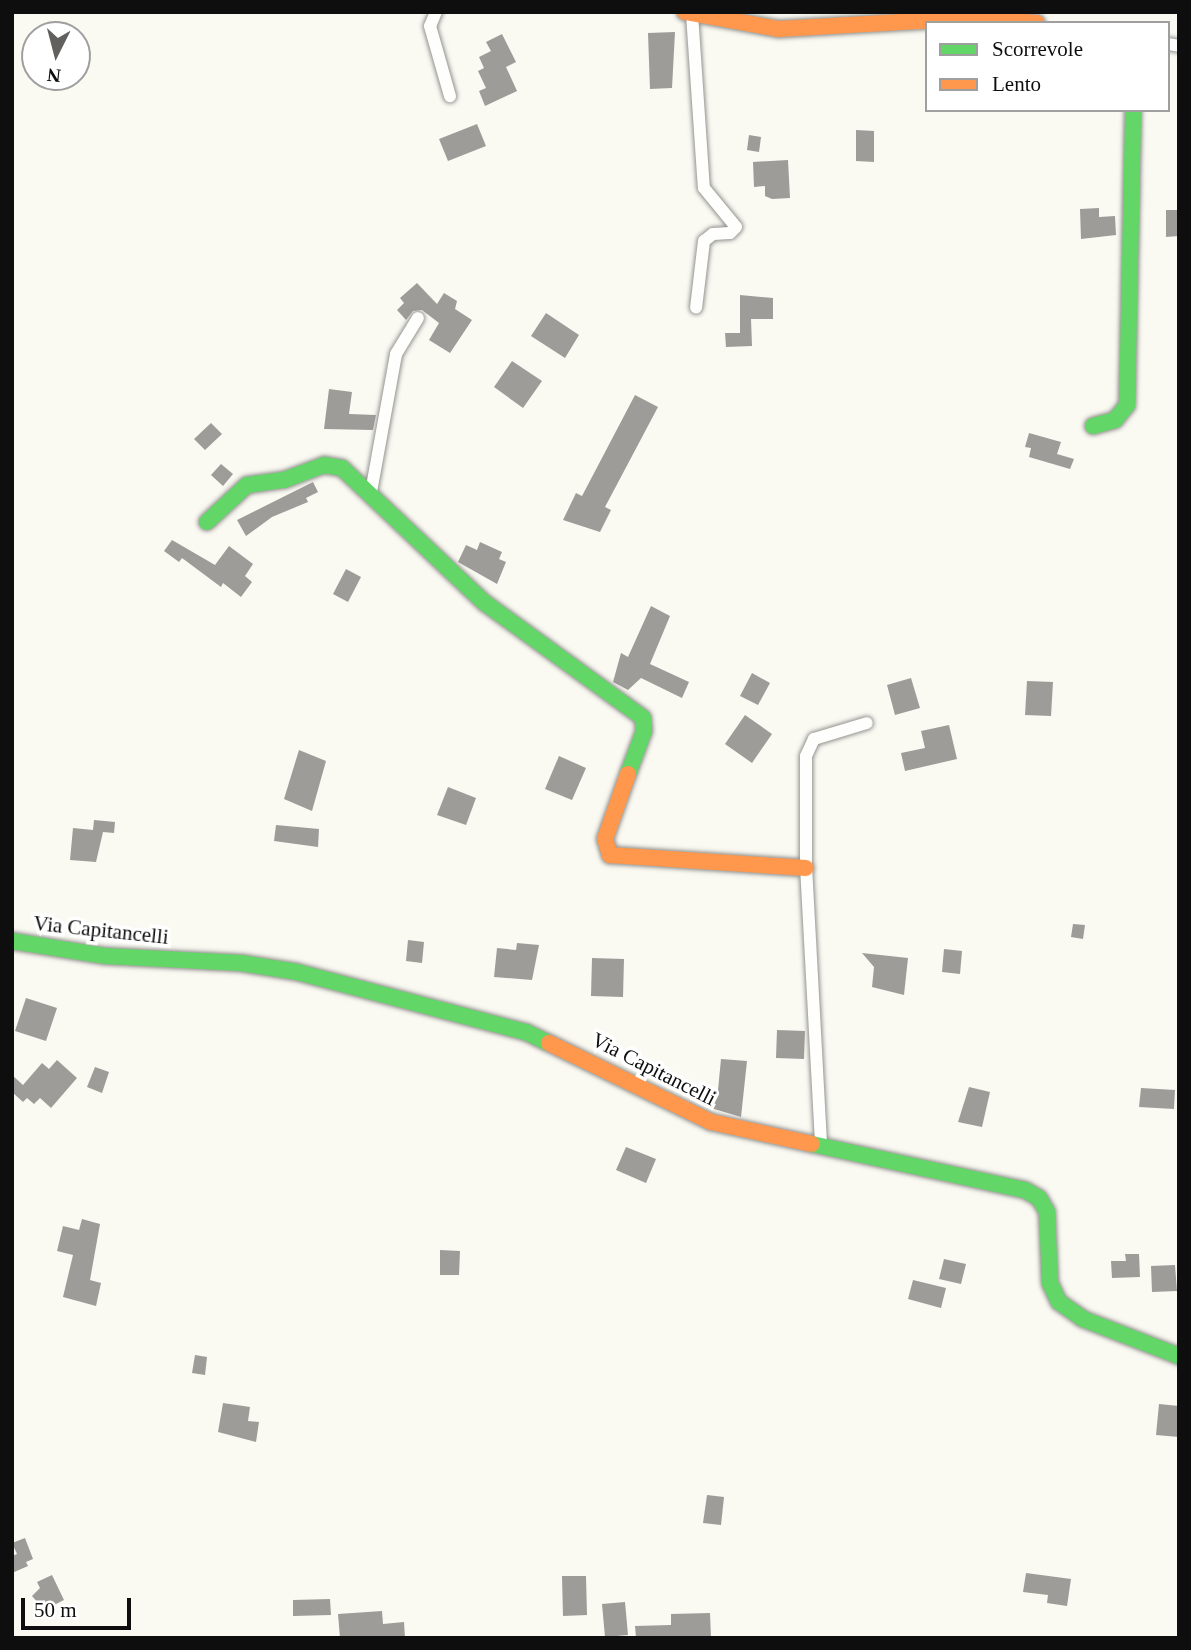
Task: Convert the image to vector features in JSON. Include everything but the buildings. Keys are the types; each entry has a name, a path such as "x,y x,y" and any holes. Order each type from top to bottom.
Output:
{"street":[{"path":"436,12 430,26 450,96"},
{"path":"696,308 703,244 710,235 730,233 736,227 711,202 703,183 689,13 779,29 971,18 1011,21"},
{"path":"1093,426 1115,420 1127,405 1133,112"},
{"path":"371,492 396,354 418,318"},
{"path":"207,522 244,487 284,480 319,466 342,468 371,492 485,603 643,718 644,732 604,842 610,855 806,868"},
{"path":"821,1143 806,868 809,745 823,735 867,723"},
{"name":"Via Capitancelli","path":"12,941 106,956 241,962 303,974 518,1029 576,1053 706,1120 821,1143 1035,1194 1047,1212 1050,1283 1059,1302 1083,1319 1179,1356"}],"traffic: fast":[{"path":"1093,426 1115,420 1127,405 1133,112"},
{"path":"207,522 247,485 284,480 324,465 342,468 485,603 643,718 644,731 628,774"},
{"path":"12,941 106,956 241,963 297,972 526,1032 549,1043"},
{"path":"812,1144 1025,1190 1039,1198 1047,1212 1050,1283 1059,1302 1083,1319 1179,1356"}],"traffic: slow":[{"path":"685,12 779,29 971,18 1011,21"},
{"path":"628,774 605,839 610,855 806,868"},
{"path":"549,1043 711,1122 812,1144"}]}
